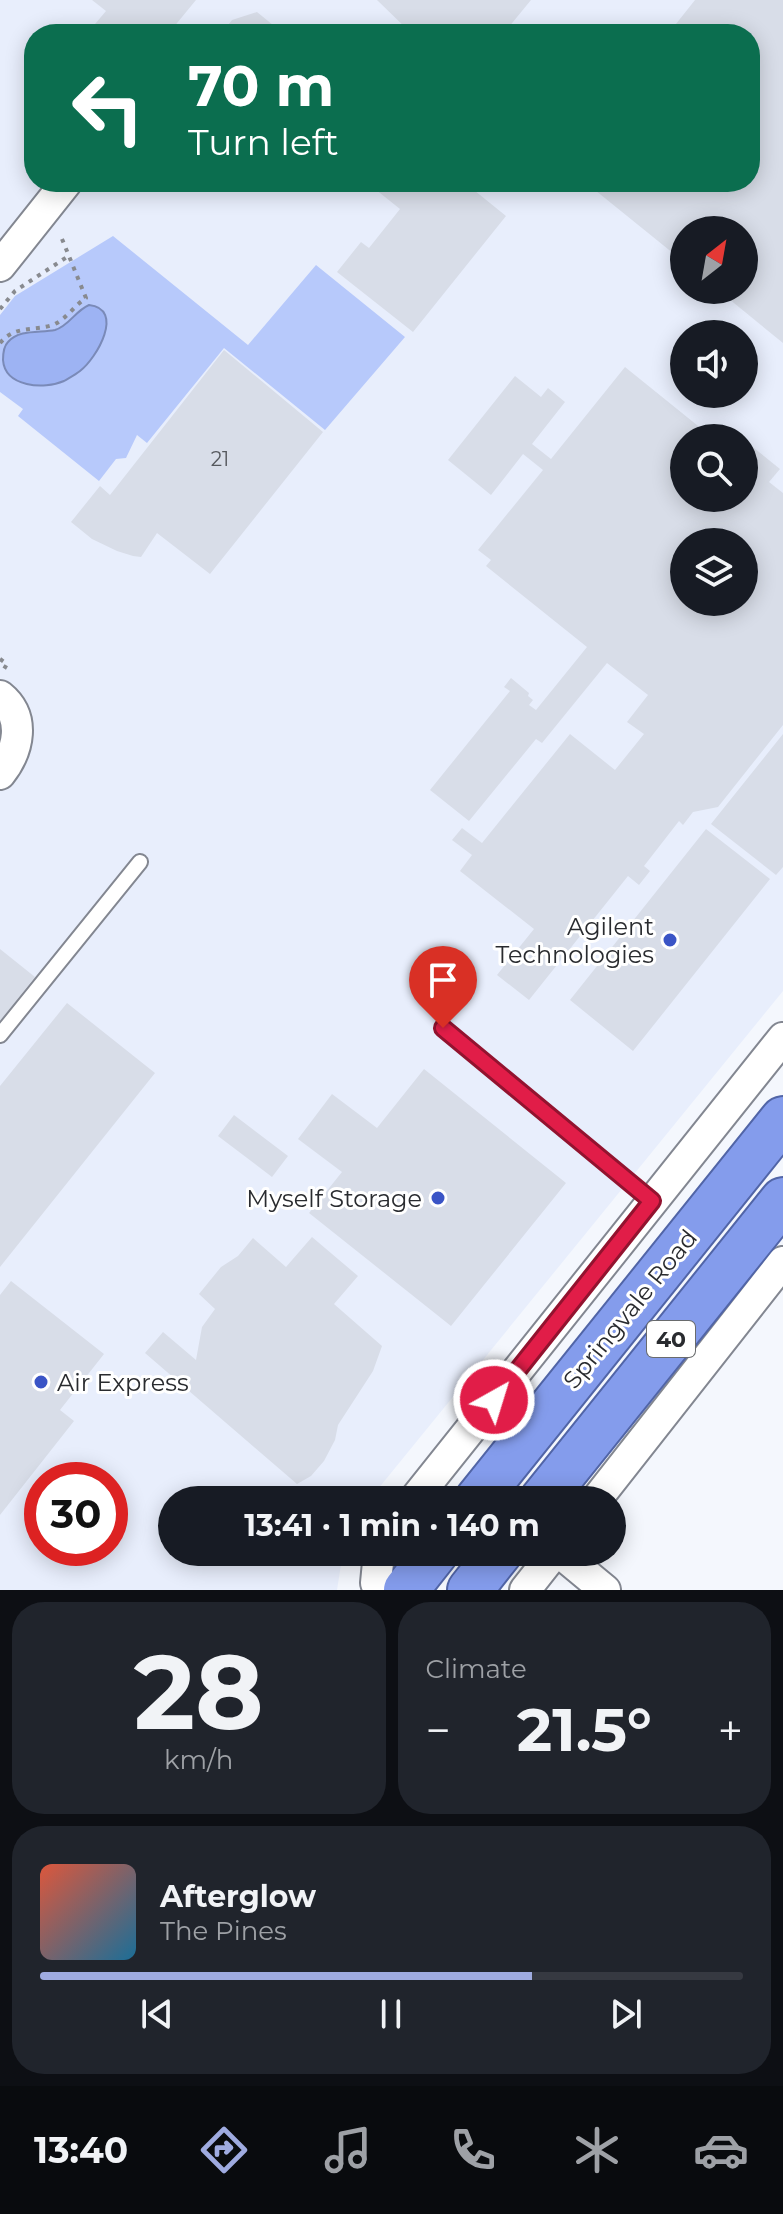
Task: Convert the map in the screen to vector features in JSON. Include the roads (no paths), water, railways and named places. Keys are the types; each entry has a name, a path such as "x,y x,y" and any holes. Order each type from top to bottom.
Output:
{"highway":[{"name":"Springvale Road","path":"488,1486 783,1119"},
{"name":"40","path":"555,1486 775,1258 783,1200"},
{"path":"406,1590 425,1566"},
{"path":"470,1590 489,1566"}],"street":[{"path":"0,266 59,192"},
{"path":"0,696 9,704 19,731 8,763 0,774"},
{"path":"425,1486 783,1038"},
{"path":"606,1486 775,1258 711,1208"},
{"path":"378,1566 376,1583 379,1590"},
{"path":"525,1590 545,1566"},
{"path":"575,1566 605,1590"}],"lane":[{"path":"0,1035 140,862"},
{"path":"443,1028 652,1201"}],"place":[{"name":"Agilent Technologies","path":"670,940"},
{"name":"Myself Storage","path":"438,1198"},
{"name":"Air Express","path":"41,1382"}]}
